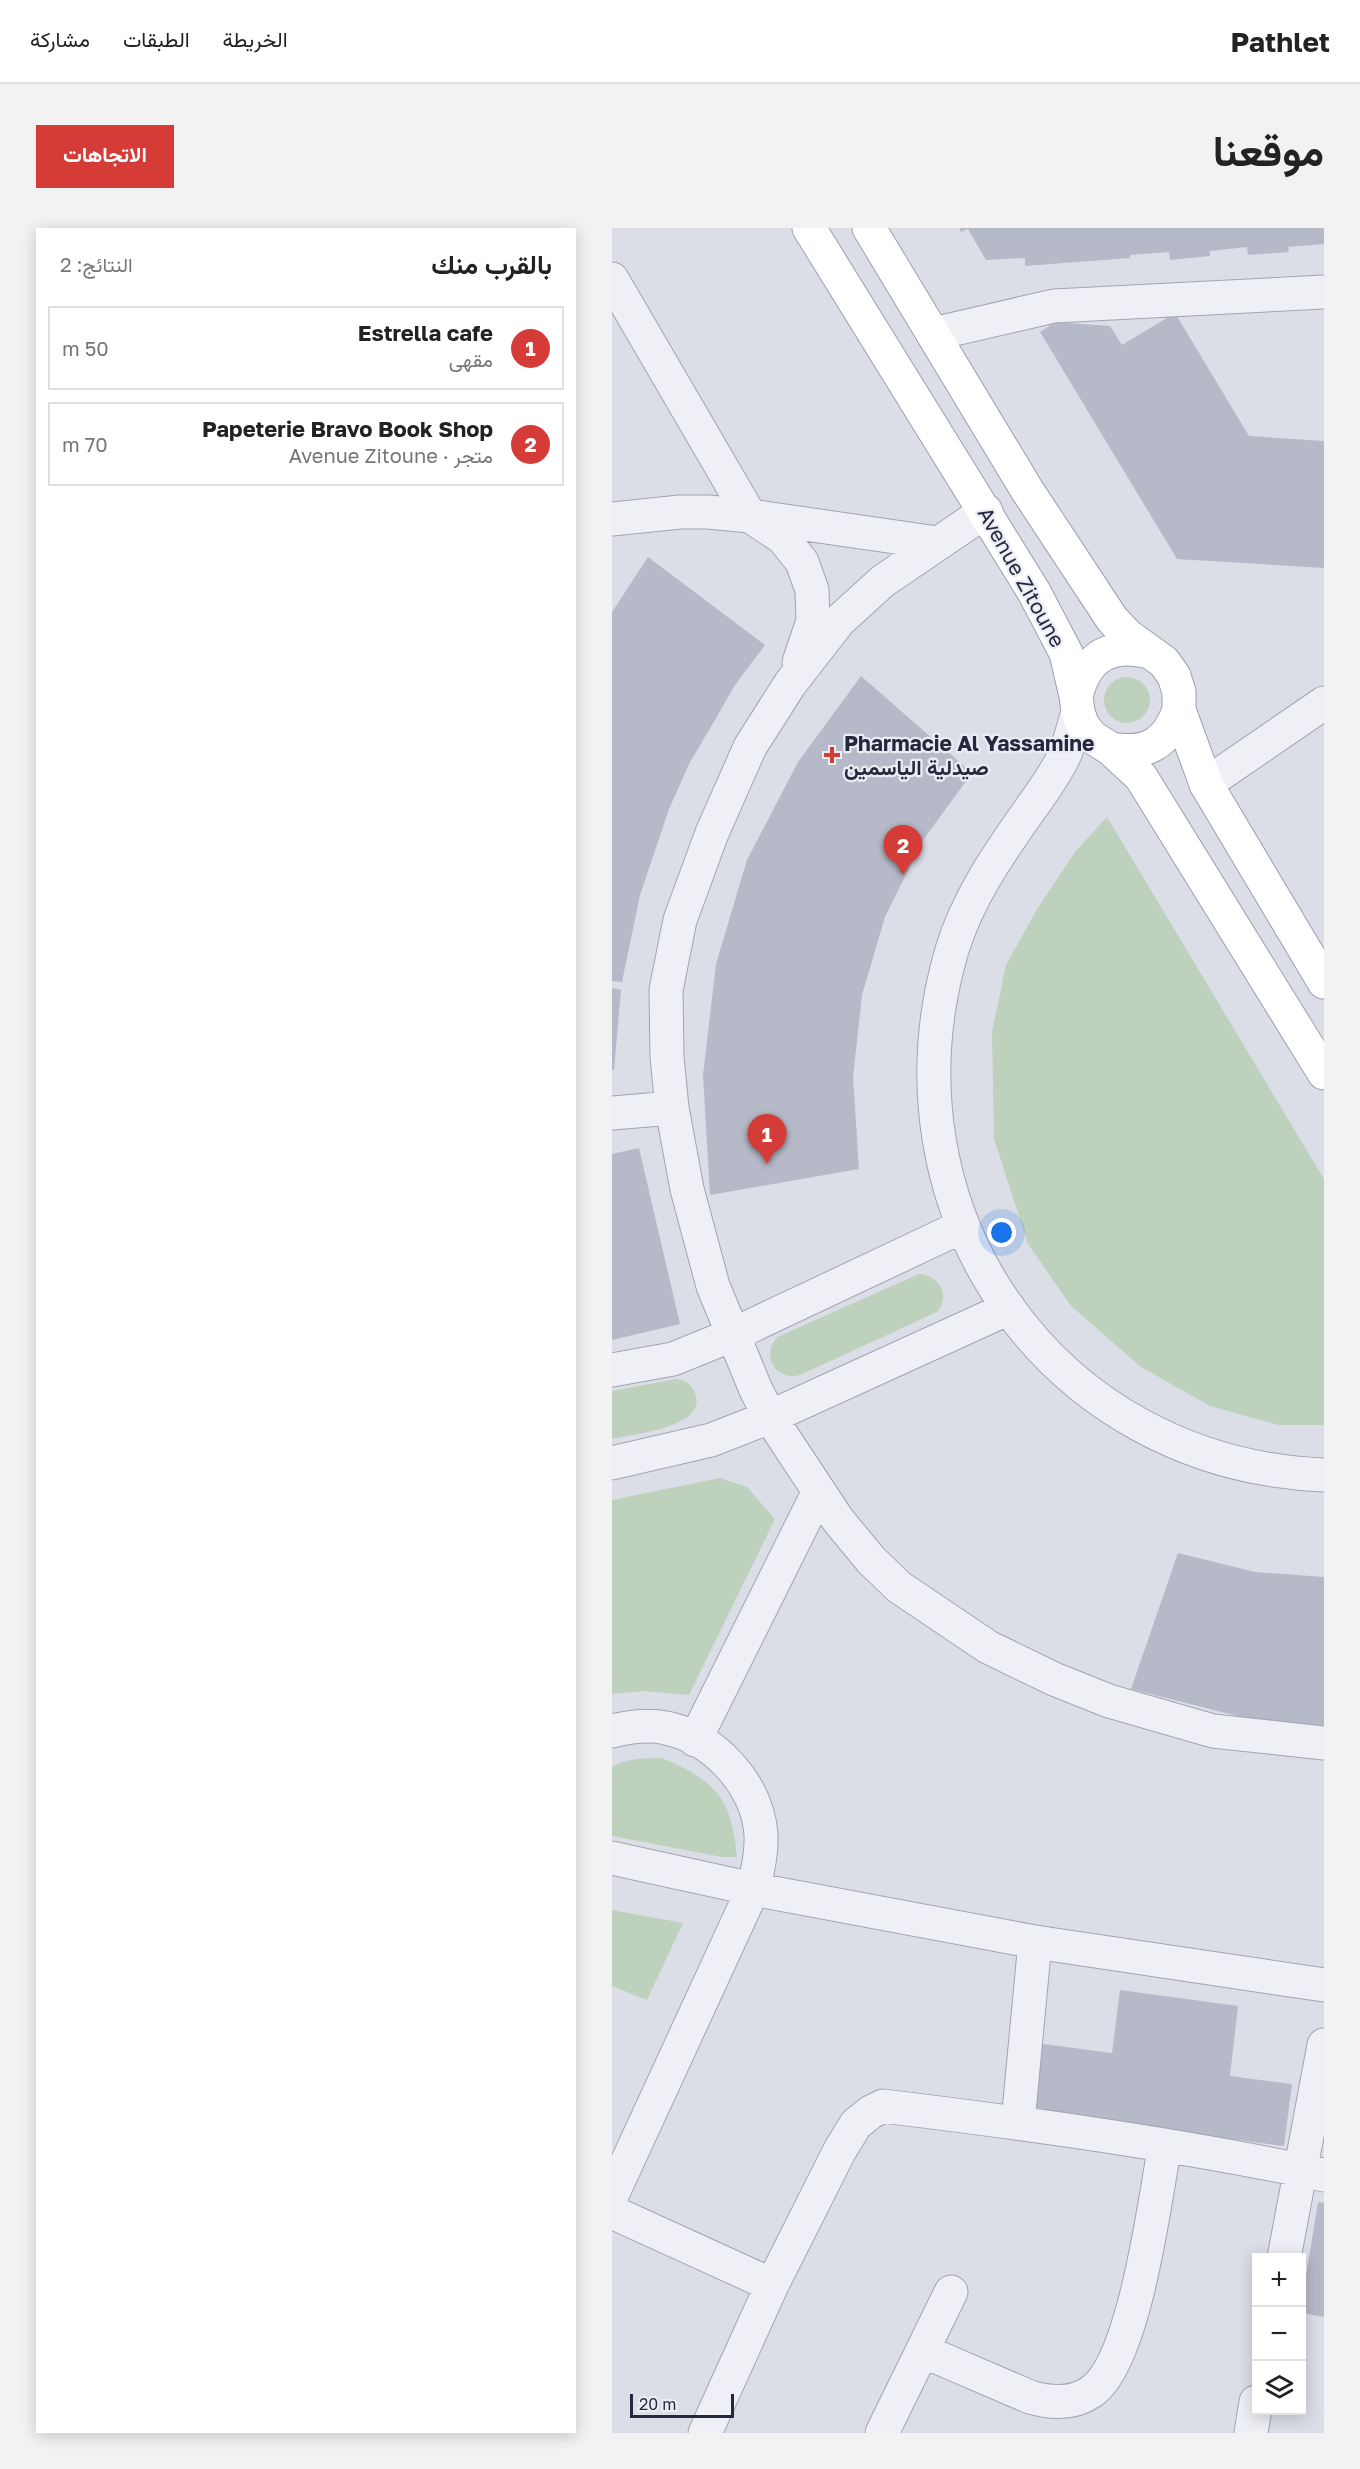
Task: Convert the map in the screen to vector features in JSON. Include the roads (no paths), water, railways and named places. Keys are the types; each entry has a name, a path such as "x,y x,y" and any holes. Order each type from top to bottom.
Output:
{"main road":[{"name":"Avenue Zitoune","path":"809,228 1034,592 1066,653 1083,726 1092,737 1108,747 1141,777 1324,1073"},
{"path":"869,228 1051,527 1112,619 1128,636 1164,662 1174,676 1179,692 1179,710 1206,784 1324,982"},
{"path":"1077,704 1080,679 1089,665 1102,655 1117,648 1134,648 1150,652"},
{"path":"1108,747 1129,752 1154,744 1161,740 1173,726 1179,710"}],"street":[{"path":"612,279 750,516 783,538 802,562 812,590 813,621 790,684"},
{"path":"933,334 1054,306 1324,292"},
{"path":"986,511 883,581 839,621 790,684 750,747 712,833 680,920 666,990 667,1056 672,1108 701,1244 713,1286 732,1335 770,1417 818,1493 871,1560 900,1587 988,1647 1054,1679 1098,1696 1163,1718 1227,1733 1324,1743"},
{"path":"612,519 680,512 750,516 937,543"},
{"path":"1206,784 1324,703"},
{"path":"1077,704 1065,753 1052,779 982,882 953,947 942,986 935,1026 933,1067 934,1108 944,1168 963,1226 977,1258 1009,1308 1040,1348 1068,1375 1099,1400 1167,1439 1240,1465 1292,1474 1324,1475"},
{"path":"1052,779 1086,751 1108,747"},
{"path":"612,1113 672,1108"},
{"path":"612,1370 673,1359 732,1335 963,1226"},
{"path":"612,1463 711,1440 770,1417 1009,1308"},
{"path":"695,1740 818,1493"},
{"path":"612,1731 630,1726 666,1728 695,1740 731,1765 751,1797 760,1833 758,1871 753,1889 612,2195"},
{"path":"612,1858 753,1889 1035,1942 1324,1985"},
{"path":"1018,2122 1035,1942"},
{"path":"1286,2253 1312,2172 1324,2045"},
{"path":"712,2431 772,2285 840,2150 856,2124 871,2112 884,2106 1018,2122 1165,2145 1312,2172"},
{"path":"923,2350 1029,2397 1047,2402 1067,2401 1092,2392 1114,2363 1127,2327 1139,2282 1165,2145"},
{"path":"612,2212 772,2285"},
{"path":"882,2433 951,2292"},
{"path":"1251,2433 1254,2415"}],"place":[{"name":"Pharmacie Al Yassamine صيدلية الياسمين","path":"832,755"},
{"name":"Papeterie Bravo Book Shop","path":"903,875"},
{"name":"Estrella cafe","path":"767,1164"}]}
